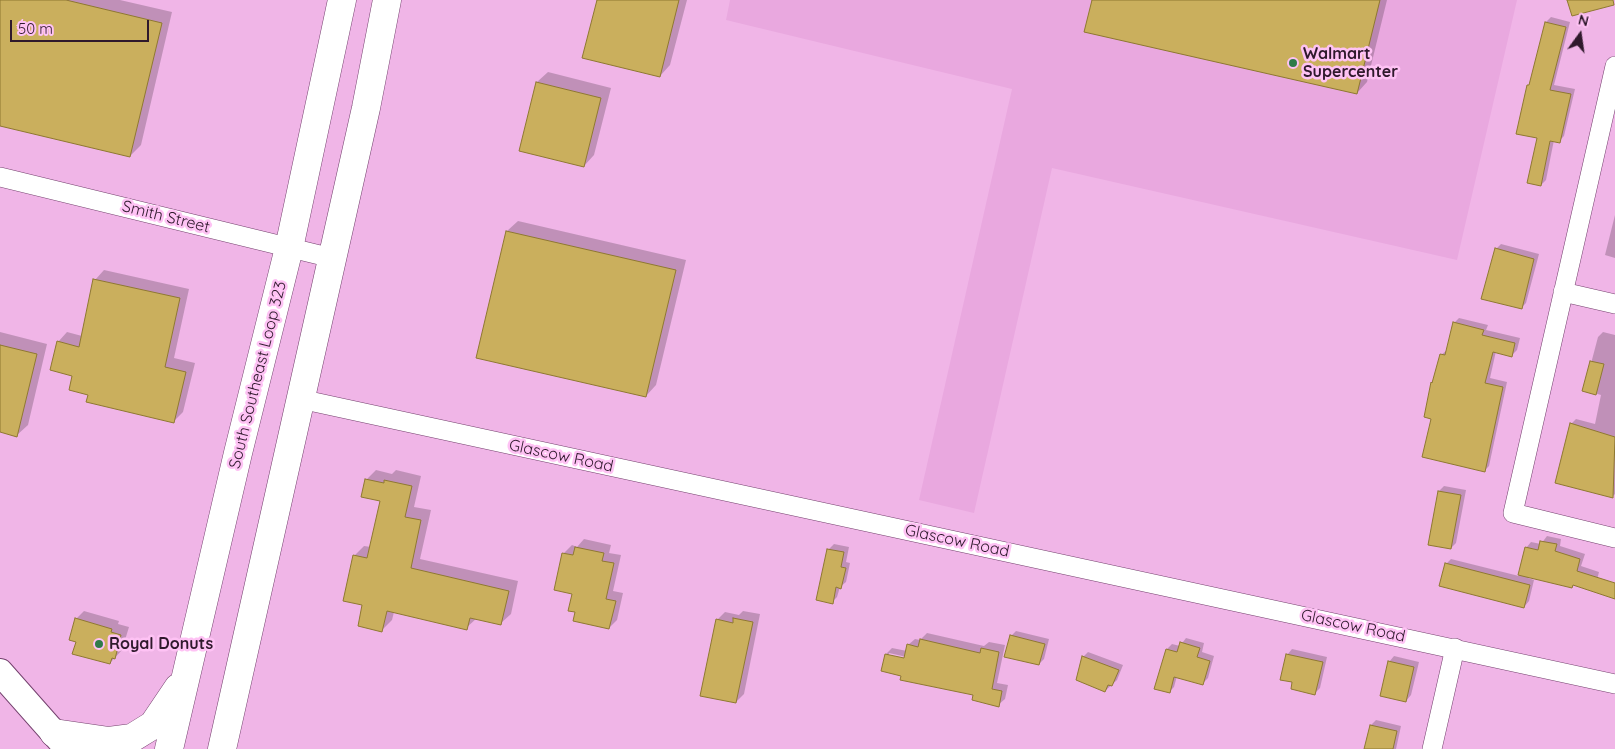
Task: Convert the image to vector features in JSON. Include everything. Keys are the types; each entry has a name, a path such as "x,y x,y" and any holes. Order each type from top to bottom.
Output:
{"highway":[{"name":"South Southeast Loop 323","path":"170,749 238,453 289,248 342,0"},
{"path":"222,749 366,108 387,0"},
{"path":"61,741 109,741 132,738 153,725 189,672"}],"main road":[{"path":"0,672 61,741"}],"street":[{"path":"1615,66 1513,514 1615,538"},
{"name":"Smith Street","path":"0,177 332,258"},
{"path":"1563,292 1615,304"},
{"name":"Glascow Road","path":"300,399 1615,684"},
{"path":"1432,749 1455,648"}],"shaded area":[{"path":"730,0 1517,0 1457,260 1052,168 974,513 919,500 1012,89 726,20"}],"building":[{"path":"0,0 66,0 162,23 130,157 0,126"},
{"path":"597,0 679,0 660,77 582,58"},
{"name":"Walmart Supercenter","path":"1092,0 1380,0 1357,94 1084,32"},
{"path":"1567,0 1613,0 1614,5 1572,16"},
{"path":"1545,22 1566,27 1550,90 1571,94 1560,143 1550,141 1541,186 1527,183 1537,138 1516,134 1527,85 1529,85"},
{"path":"536,82 601,98 584,167 519,151"},
{"path":"506,231 676,270 646,397 476,358"},
{"path":"1495,248 1534,259 1522,309 1481,299"},
{"path":"93,279 180,298 165,367 186,372 174,423 86,402 88,395 69,390 72,376 50,370 57,341 79,347"},
{"path":"1453,322 1484,330 1482,335 1515,343 1512,357 1493,352 1485,383 1503,387 1485,472 1422,457 1431,419 1424,417 1431,382 1440,354 1445,355"},
{"path":"0,345 37,354 17,437 0,432"},
{"path":"1590,361 1604,364 1596,395 1582,391"},
{"path":"1570,423 1615,437 1613,498 1555,483"},
{"path":"365,479 384,483 384,480 412,486 405,517 421,520 411,568 509,591 501,625 470,618 467,630 387,611 382,632 358,626 362,605 343,601 353,555 367,558 380,501 361,497"},
{"path":"1438,491 1461,495 1451,549 1428,545"},
{"path":"1540,541 1557,544 1555,551 1580,559 1577,571 1615,583 1615,599 1573,585 1572,588 1518,575 1525,547 1538,550"},
{"path":"575,547 604,553 602,561 614,563 606,599 616,601 609,629 573,621 575,612 568,611 572,594 554,590 562,553 573,555"},
{"path":"827,549 844,552 841,567 846,568 841,589 836,587 833,604 816,600"},
{"path":"1445,563 1530,585 1524,608 1439,586"},
{"path":"75,618 112,629 111,632 121,635 115,659 112,658 110,664 72,654 76,642 69,640"},
{"path":"733,618 753,622 736,703 700,696 716,619 733,623"},
{"path":"1010,635 1045,644 1039,665 1004,657"},
{"path":"920,639 980,653 981,648 999,652 992,689 1002,691 999,707 972,700 973,695 900,680 901,676 881,671 885,654 904,658 907,644 918,647"},
{"path":"1180,642 1200,648 1197,657 1210,661 1203,685 1174,677 1170,693 1154,689 1166,649 1177,652"},
{"path":"1286,654 1323,662 1315,695 1291,689 1292,682 1280,680"},
{"path":"1082,656 1119,670 1112,686 1108,685 1105,692 1076,680"},
{"path":"1388,661 1414,667 1406,702 1380,696"},
{"path":"1370,725 1397,731 1393,749 1364,749"}],"place":[{"name":"Walmart Supercenter","path":"1293,63"},
{"name":"Royal Donuts","path":"99,644"}]}
